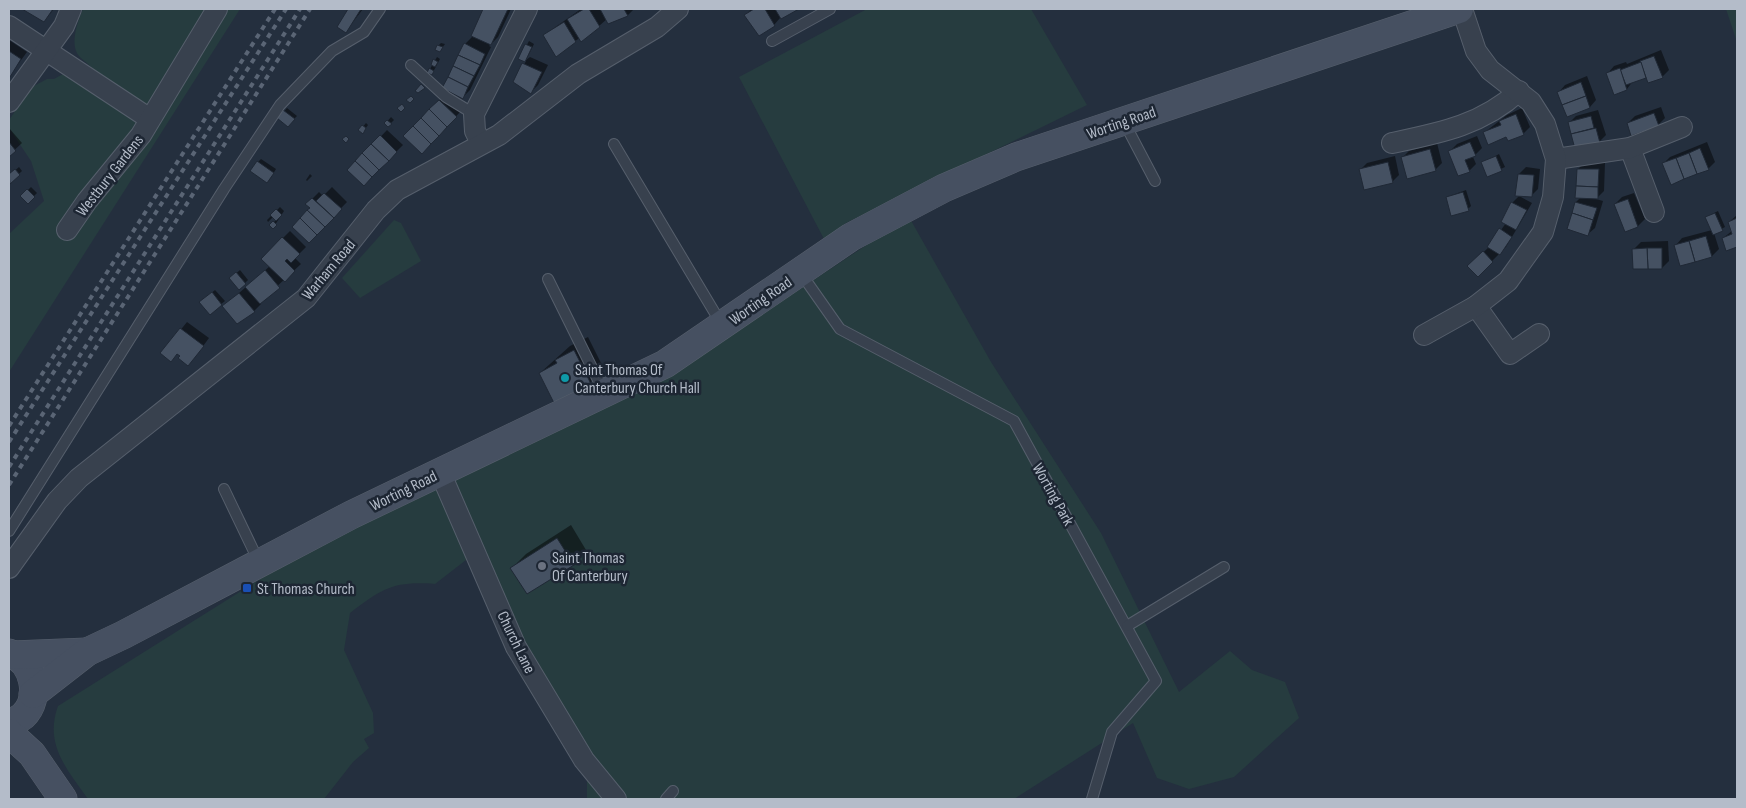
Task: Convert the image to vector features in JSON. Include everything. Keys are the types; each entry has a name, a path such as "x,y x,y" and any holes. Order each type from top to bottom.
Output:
{"main road":[{"name":"Worting Road","path":"18,717 87,652 123,635 259,562 440,472 665,364 851,236 944,188 1016,157 1460,9"},
{"name":"Worting Road","path":"11,654 87,652"},
{"path":"11,654 26,666 32,677 18,717 32,754 63,799"}],"street":[{"path":"9,102 64,26 71,9"},
{"name":"Westbury Gardens","path":"67,230 87,201 130,149 217,9"},
{"path":"481,143 476,130 474,114 527,9"},
{"name":"Warham Road","path":"9,568 57,501 79,478 306,298 376,210 397,190 481,143 499,135 578,74 657,27 678,9"},
{"path":"1424,335 1476,306 1508,281 1542,232 1553,197 1556,159 1545,124 1531,102 1490,70 1476,52 1460,9"},
{"name":"Westbury Gardens","path":"9,26 150,119"},
{"path":"1392,143 1439,133 1468,123 1502,107 1519,91"},
{"path":"1556,159 1630,148 1682,127"},
{"path":"1630,148 1654,212"},
{"path":"1476,306 1510,354 1539,334"},
{"name":"Church Lane","path":"440,472 516,647 584,760 616,799"}],"lane":[{"path":"9,531 224,189 280,105 332,51 364,32 380,9"},
{"path":"772,41 830,9"},
{"path":"411,65 446,97 474,114"},
{"path":"1123,122 1155,181"},
{"path":"614,144 722,326"},
{"name":"Worting Park","path":"799,271 840,329 1014,421 1156,681 1112,732 1092,799"},
{"path":"548,279 604,393"},
{"path":"224,489 259,562"},
{"path":"1127,626 1224,567"},
{"path":"666,799 673,791"}],"green space":[{"path":"83,9 240,9 9,372 9,234 44,201 31,161 9,128 9,120 32,87 47,79 54,79 63,74 80,83 91,67 79,56 75,46 75,33"},
{"path":"867,9 1031,9 1087,105 846,223 824,239 739,77"},
{"path":"1726,9 1737,9 1737,42"},
{"path":"909,217 991,362 1101,533 1179,692 1230,651 1252,670 1285,682 1299,718 1234,777 1189,789 1157,778 1133,723 1014,799 587,799 587,780 595,776 462,534 466,560 435,584 409,584 389,588 371,597 350,613 344,650 373,713 374,733 364,739 369,748 353,762 324,799 88,799 72,777 56,745 54,720 58,706 270,573 435,483 545,437 667,377"},
{"path":"394,220 401,223 421,261 360,298 342,278"}],"building":[{"path":"22,9 53,9 44,22"},
{"path":"348,9 361,9 346,33 337,27"},
{"path":"483,9 508,9 491,45 471,36"},
{"path":"584,9 589,9 600,27 581,42 567,19"},
{"path":"600,9 624,9 628,16 608,24"},
{"path":"754,9 765,9 775,26 759,36 744,15"},
{"path":"775,9 799,9 781,19"},
{"path":"564,22 576,42 556,57 543,35"},
{"path":"464,43 485,54 480,65 458,55"},
{"path":"525,44 532,47 525,62 518,59"},
{"path":"437,45 443,47 440,52 435,50"},
{"path":"9,51 21,59 10,77 9,76"},
{"path":"458,55 480,65 474,76 453,66"},
{"path":"1654,56 1663,78 1648,83 1640,61"},
{"path":"433,59 438,62 435,67 431,65"},
{"path":"1641,62 1646,78 1626,85 1620,70"},
{"path":"522,63 542,72 531,94 513,82"},
{"path":"453,66 474,76 468,87 448,77"},
{"path":"429,68 434,71 432,75 427,73"},
{"path":"1620,68 1627,90 1614,95 1606,73"},
{"path":"448,77 468,87 463,99 442,88"},
{"path":"1581,82 1586,96 1562,105 1557,92"},
{"path":"421,84 425,88 418,93 415,91"},
{"path":"411,96 414,99 410,103 406,100"},
{"path":"1586,96 1590,108 1567,117 1562,105"},
{"path":"439,100 457,117 447,127 429,109"},
{"path":"402,104 405,108 401,112 397,108"},
{"path":"429,109 447,127 439,136 421,118"},
{"path":"283,110 295,119 288,127 277,118"},
{"path":"1654,113 1659,126 1631,136 1627,123"},
{"path":"1516,114 1524,135 1508,141 1506,137 1488,145 1483,132 1501,125 1499,121"},
{"path":"1591,116 1594,128 1571,134 1568,122"},
{"path":"421,118 439,136 431,144 413,126"},
{"path":"387,120 392,124 388,127 384,123"},
{"path":"362,125 366,128 363,134 358,130"},
{"path":"413,126 431,144 422,154 403,136"},
{"path":"1596,128 1600,143 1575,149 1571,134"},
{"path":"380,135 397,152 389,161 371,144"},
{"path":"346,136 349,139 346,143 342,139"},
{"path":"9,142 16,151 9,157"},
{"path":"1470,142 1476,156 1465,160 1470,172 1458,176 1448,151"},
{"path":"371,144 389,161 379,170 362,153"},
{"path":"1700,148 1709,170 1697,174 1689,153"},
{"path":"1430,149 1436,171 1407,179 1401,157"},
{"path":"362,153 379,170 372,177 355,161"},
{"path":"1689,153 1697,174 1684,179 1676,158"},
{"path":"1496,156 1502,171 1487,177 1481,162"},
{"path":"1676,158 1684,179 1671,185 1662,163"},
{"path":"257,161 274,173 267,183 250,171"},
{"path":"355,161 372,177 364,186 347,170"},
{"path":"1388,162 1393,183 1364,190 1359,169"},
{"path":"15,169 20,175 10,184 9,174"},
{"path":"1577,169 1599,169 1598,187 1576,186"},
{"path":"1518,174 1534,175 1532,197 1515,196"},
{"path":"1576,186 1598,187 1598,199 1575,198"},
{"path":"27,189 35,197 28,204 20,196"},
{"path":"1463,192 1469,211 1451,216 1446,197"},
{"path":"324,193 342,209 334,218 316,201"},
{"path":"312,198 334,218 325,227 307,210 310,208 305,204"},
{"path":"1628,199 1638,227 1625,232 1614,204"},
{"path":"1511,202 1527,210 1516,230 1501,222"},
{"path":"1575,202 1597,208 1593,220 1572,213"},
{"path":"276,209 282,215 276,221 270,215"},
{"path":"307,210 325,227 317,235 300,218"},
{"path":"1572,213 1593,220 1588,236 1567,229"},
{"path":"1715,213 1723,231 1713,235 1705,217"},
{"path":"300,218 317,235 309,243 292,227"},
{"path":"1737,218 1737,247 1726,251 1722,238 1732,234 1728,222"},
{"path":"273,221 277,225 273,229 269,225"},
{"path":"1499,228 1512,237 1500,255 1487,247"},
{"path":"1706,236 1712,257 1695,262 1689,241"},
{"path":"282,237 300,254 291,263 287,259 285,261 295,271 285,282 261,259"},
{"path":"1689,241 1695,262 1680,266 1674,245"},
{"path":"1647,248 1662,248 1662,269 1648,269"},
{"path":"1647,248 1648,269 1633,269 1632,249"},
{"path":"1483,251 1493,262 1478,277 1467,266"},
{"path":"265,270 280,288 260,304 245,287"},
{"path":"236,272 246,284 239,290 229,278"},
{"path":"212,292 222,305 210,315 199,302"},
{"path":"239,293 255,312 237,324 222,306"},
{"path":"180,328 204,346 188,366 178,358 180,356 177,354 171,362 160,353"},
{"name":"Saint Thomas Of Canterbury Church Hall","path":"574,350 591,384 554,403 539,373 557,363 555,360"},
{"name":"Saint Thomas Of Canterbury","path":"557,538 574,565 527,594 510,568"}],"railway":[{"path":"9,426 275,9"},
{"path":"9,442 286,9"},
{"path":"9,467 300,9"},
{"path":"9,485 310,9"}],"place":[{"name":"Saint Thomas Of Canterbury Church Hall","path":"565,378"},
{"name":"Saint Thomas Of Canterbury","path":"542,566"},
{"name":"St Thomas Church","path":"247,588"}]}
